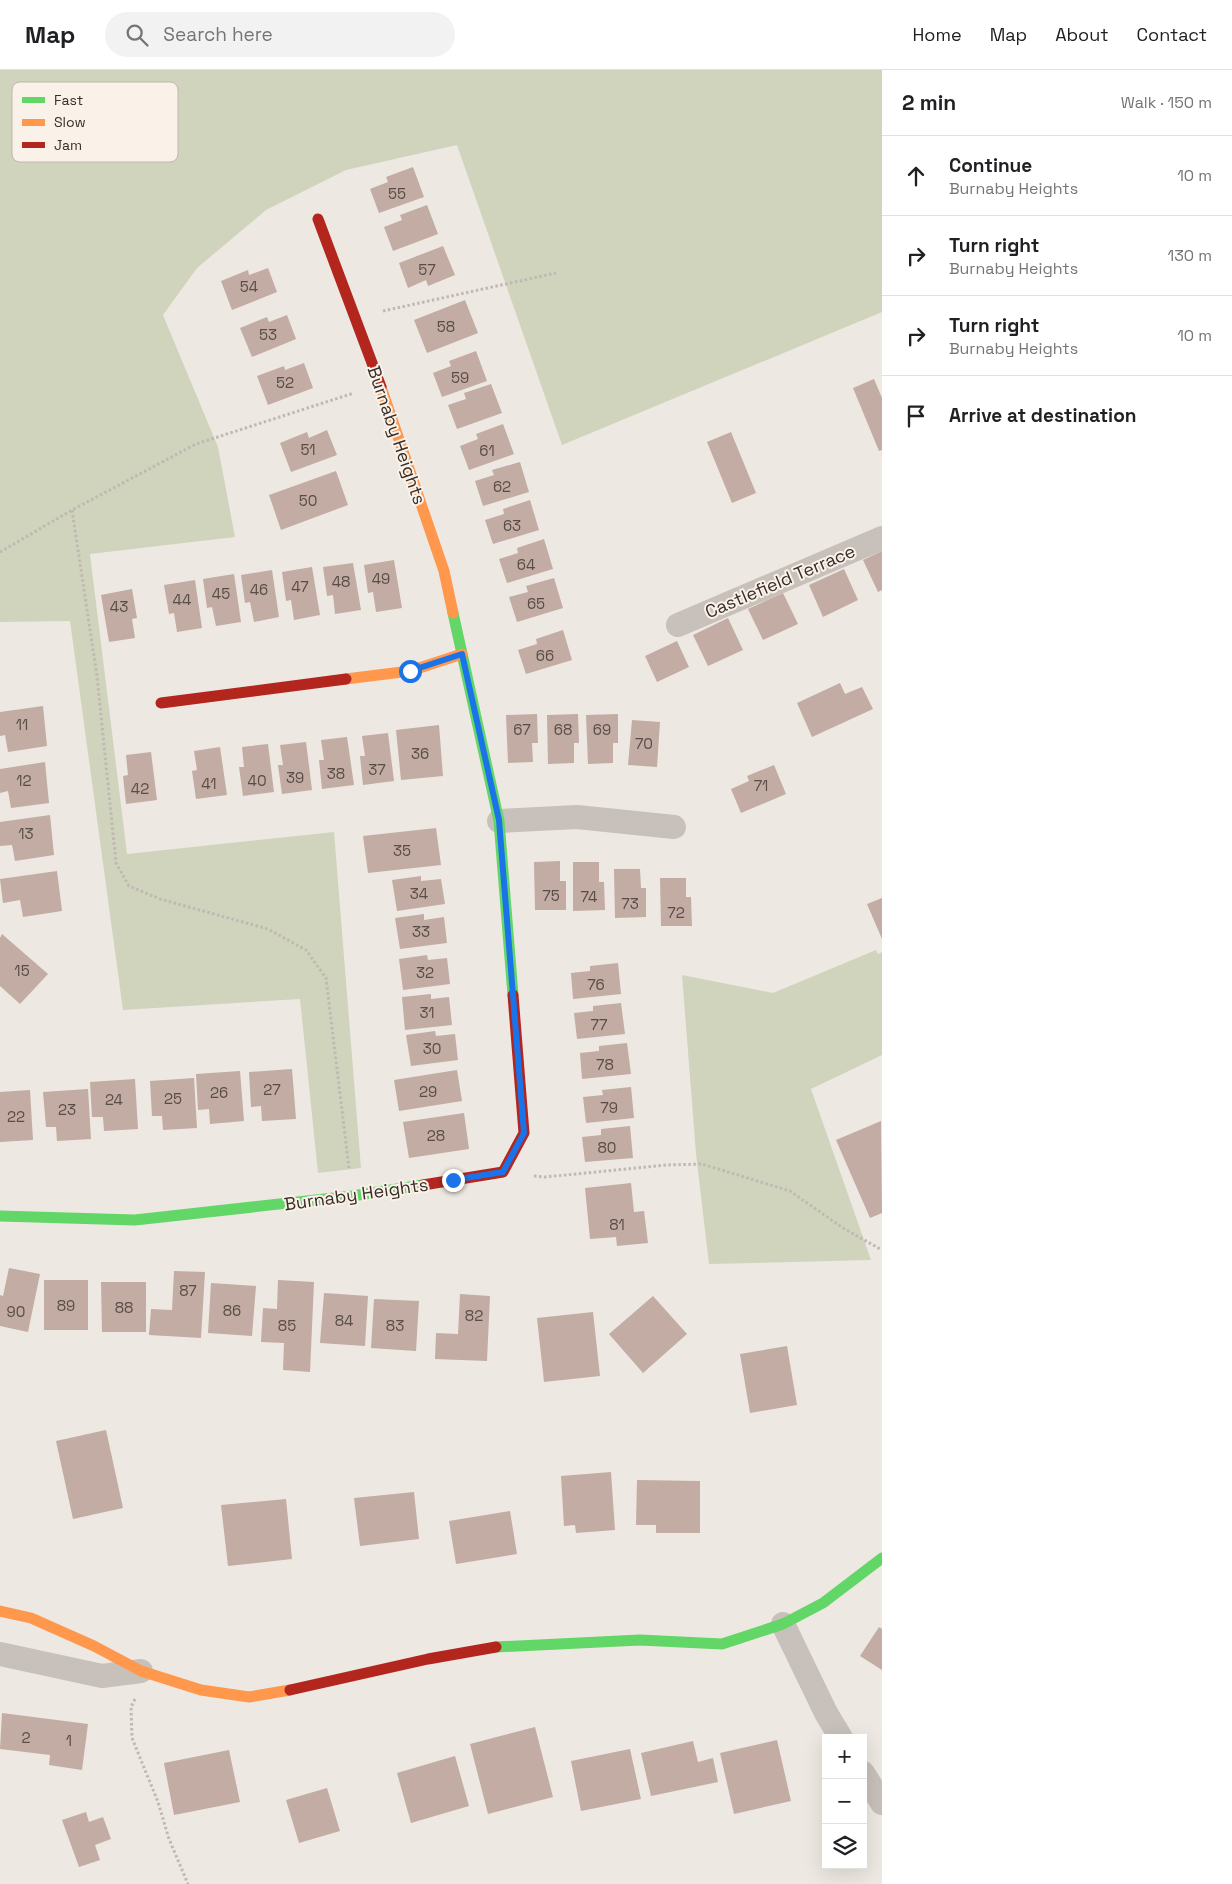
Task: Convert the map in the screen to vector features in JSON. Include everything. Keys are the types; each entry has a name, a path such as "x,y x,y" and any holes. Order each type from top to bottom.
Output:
{"street":[{"name":"Burnaby Heights","path":"0,1216 135,1220 352,1196 503,1172 524,1133 499,820 444,571 380,384 318,219"},
{"name":"Castlefield Terrace","path":"678,625 882,538"},
{"path":"162,703 410,671 462,654"},
{"path":"499,820 577,817 674,828"},
{"path":"0,1611 30,1618 94,1646 144,1672 201,1690 249,1697 311,1686 428,1659 492,1647 640,1640 722,1644 783,1624 823,1604 882,1558"},
{"path":"783,1624 826,1714 838,1734"},
{"path":"0,1654 102,1676 144,1672"},
{"path":"867,1779 882,1803"}],"path":[{"path":"355,317 556,273"},
{"path":"0,552 72,510 196,444 380,384"},
{"path":"72,510 96,676 116,863 129,886 160,899 268,930 306,950 326,978 352,1196"},
{"path":"503,1172 545,1177 666,1165 702,1164 790,1191 843,1228 882,1250"},
{"path":"144,1672 131,1707 132,1738 188,1884"}],"green space":[{"path":"0,70 882,70 882,312 562,445 457,145 346,170 266,210 197,268 163,315 218,447 235,537 90,554 127,854 334,832 361,1168 318,1173 300,999 123,1010 70,621 0,622"},
{"path":"876,950 878,954 882,952 882,1055 811,1089 871,1260 709,1264 696,1154 682,975 773,993"}],"building":[{"path":"413,167 424,197 379,213 370,189 388,182 386,177"},
{"path":"427,205 438,234 393,251 384,227 402,220 400,215"},
{"path":"443,246 455,275 428,286 426,280 408,288 399,263"},
{"path":"268,268 277,292 232,310 221,281 248,270 249,275"},
{"path":"465,300 478,333 427,353 414,320"},
{"path":"287,315 296,339 252,357 240,328 267,317 269,322"},
{"path":"476,351 487,381 442,397 433,373 451,366 449,361"},
{"path":"304,363 313,388 268,405 257,376 284,366 285,370"},
{"path":"874,379 882,398 882,450 879,451 853,388"},
{"path":"491,384 502,413 457,429 448,405 466,399 464,393"},
{"path":"503,424 514,454 469,470 460,446 478,439 476,434"},
{"path":"327,430 337,455 291,472 280,443 307,432 309,438"},
{"path":"731,432 756,493 732,503 707,442"},
{"path":"520,462 529,492 483,506 475,481 494,475 492,470"},
{"path":"336,471 348,505 281,530 269,495"},
{"path":"530,500 539,530 493,544 485,520 504,514 503,509"},
{"path":"544,539 553,569 507,583 499,559 518,553 517,548"},
{"path":"882,551 882,590 878,592 863,560"},
{"path":"394,560 402,608 376,612 373,592 368,593 364,565"},
{"path":"353,563 361,610 335,614 333,595 327,596 323,567"},
{"path":"312,567 320,615 294,620 291,600 286,601 282,572"},
{"path":"844,569 858,600 823,617 809,585"},
{"path":"272,570 279,617 254,622 250,602 245,603 241,575"},
{"path":"234,574 241,622 216,626 212,607 207,608 203,579"},
{"path":"554,578 563,608 517,622 509,597 528,592 526,586"},
{"path":"195,580 202,628 177,632 174,613 169,614 164,585"},
{"path":"132,589 137,618 132,619 135,638 109,642 101,595"},
{"path":"783,593 798,624 763,640 748,609"},
{"path":"728,618 743,650 708,666 693,635"},
{"path":"563,630 572,660 526,674 518,650 537,644 536,639"},
{"path":"677,641 689,667 657,682 645,656"},
{"path":"840,683 845,694 862,687 873,709 812,737 797,703"},
{"path":"43,706 47,746 8,752 5,735 0,736 0,712"},
{"path":"537,714 538,743 532,743 533,762 508,763 506,715"},
{"path":"578,714 579,743 574,743 574,763 548,764 547,715"},
{"path":"618,714 618,743 613,743 613,763 588,764 586,715"},
{"path":"632,720 660,722 657,767 628,765"},
{"path":"439,725 443,776 401,780 396,730"},
{"path":"388,733 394,781 363,785 360,756 365,756 362,736"},
{"path":"347,737 354,785 322,789 319,760 324,760 321,740"},
{"path":"306,742 312,790 282,794 278,765 283,765 280,745"},
{"path":"268,744 274,792 243,796 239,767 244,767 242,747"},
{"path":"220,747 227,795 196,799 192,771 197,770 194,751"},
{"path":"151,752 157,800 126,804 123,776 128,775 126,755"},
{"path":"45,762 49,803 11,808 8,791 0,793 0,769"},
{"path":"774,765 786,794 741,813 731,789 749,781 747,776"},
{"path":"50,815 54,855 15,861 12,845 0,846 0,822"},
{"path":"436,828 441,865 368,873 363,836"},
{"path":"560,861 560,881 566,881 566,910 535,910 534,862"},
{"path":"573,862 599,862 599,882 604,882 605,910 573,911"},
{"path":"614,869 640,869 641,888 646,888 646,917 615,918"},
{"path":"57,871 62,911 23,917 20,900 3,903 0,879"},
{"path":"421,876 421,881 441,879 445,904 397,911 392,880"},
{"path":"660,878 686,878 686,897 691,897 692,926 661,926"},
{"path":"882,898 882,939 867,904"},
{"path":"424,914 424,920 444,917 447,943 400,949 395,918"},
{"path":"2,934 48,974 20,1004 0,986 0,938"},
{"path":"427,955 428,960 447,958 450,984 403,990 399,959"},
{"path":"618,963 621,994 573,999 571,973 590,971 590,966"},
{"path":"431,994 431,999 449,997 452,1025 405,1030 402,997"},
{"path":"621,1003 625,1034 577,1039 574,1013 593,1011 593,1006"},
{"path":"435,1031 436,1036 455,1034 458,1060 411,1066 406,1035"},
{"path":"627,1043 631,1074 582,1079 580,1053 599,1051 599,1046"},
{"path":"292,1069 296,1119 262,1121 261,1106 251,1107 249,1072"},
{"path":"457,1070 462,1101 399,1111 394,1080"},
{"path":"240,1071 244,1121 210,1124 209,1109 198,1110 196,1074"},
{"path":"194,1078 197,1128 163,1130 162,1116 152,1116 150,1081"},
{"path":"135,1079 138,1129 104,1131 103,1117 92,1117 90,1082"},
{"path":"631,1087 634,1118 586,1123 583,1097 603,1095 602,1090"},
{"path":"88,1089 91,1139 57,1141 56,1127 46,1127 43,1092"},
{"path":"30,1090 33,1140 0,1142 0,1092"},
{"path":"464,1113 469,1149 409,1158 403,1122"},
{"path":"881,1121 882,1213 870,1218 836,1140"},
{"path":"630,1126 633,1158 585,1162 582,1137 601,1135 601,1129"},
{"path":"631,1183 634,1212 644,1211 648,1243 617,1246 616,1237 590,1239 585,1188"},
{"path":"9,1268 40,1274 28,1332 0,1326 0,1295 3,1296"},
{"path":"174,1271 205,1272 201,1338 149,1335 151,1309 172,1310"},
{"path":"44,1280 88,1280 88,1330 44,1330"},
{"path":"278,1280 314,1282 310,1372 283,1370 284,1343 261,1342 263,1308 277,1309"},
{"path":"101,1282 146,1282 146,1332 102,1332"},
{"path":"211,1283 256,1286 252,1336 208,1333"},
{"path":"324,1293 368,1296 365,1346 320,1343"},
{"path":"460,1294 490,1296 487,1361 435,1359 436,1333 458,1334"},
{"path":"653,1296 687,1334 643,1373 609,1334"},
{"path":"374,1299 419,1301 416,1351 371,1348"},
{"path":"593,1312 600,1376 544,1382 537,1318"},
{"path":"787,1346 797,1405 750,1413 740,1354"},
{"path":"106,1430 123,1508 73,1519 56,1441"},
{"path":"611,1472 615,1530 576,1533 575,1525 564,1526 561,1476"},
{"path":"637,1480 700,1481 700,1533 656,1533 656,1525 636,1525"},
{"path":"414,1492 419,1539 360,1546 354,1498"},
{"path":"286,1499 292,1559 228,1566 221,1505"},
{"path":"510,1511 517,1554 456,1564 449,1521"},
{"path":"879,1627 882,1629 882,1670 860,1656"},
{"path":"2,1713 88,1724 82,1770 49,1765 50,1755 0,1749"},
{"path":"535,1727 553,1797 488,1814 470,1744"},
{"path":"777,1740 791,1801 734,1814 720,1753"},
{"path":"693,1741 698,1762 713,1758 718,1782 651,1796 641,1753"},
{"path":"630,1749 641,1799 581,1811 571,1761"},
{"path":"229,1750 240,1802 174,1815 164,1763"},
{"path":"455,1756 469,1806 411,1823 397,1773"},
{"path":"327,1788 340,1831 299,1843 286,1800"},
{"path":"86,1812 89,1822 103,1817 111,1839 95,1845 100,1860 79,1867 62,1820"}],"traffic: fast":[{"path":"453,613 499,821 513,995"},
{"path":"0,1216 135,1220 352,1196 423,1185"},
{"path":"496,1647 640,1640 722,1644 783,1624 823,1603 882,1558"}],"traffic: slow":[{"path":"381,387 444,571 453,613"},
{"path":"346,679 410,671 462,654"},
{"path":"0,1611 31,1618 94,1646 141,1671 201,1690 249,1697 290,1690"}],"traffic: jam":[{"path":"318,219 381,387"},
{"path":"161,703 346,679"},
{"path":"423,1185 503,1172 524,1133 513,995"},
{"path":"290,1690 428,1659 496,1647"}],"route":[{"path":"410,671 462,654 499,820 524,1133 503,1172 453,1180"}]}
